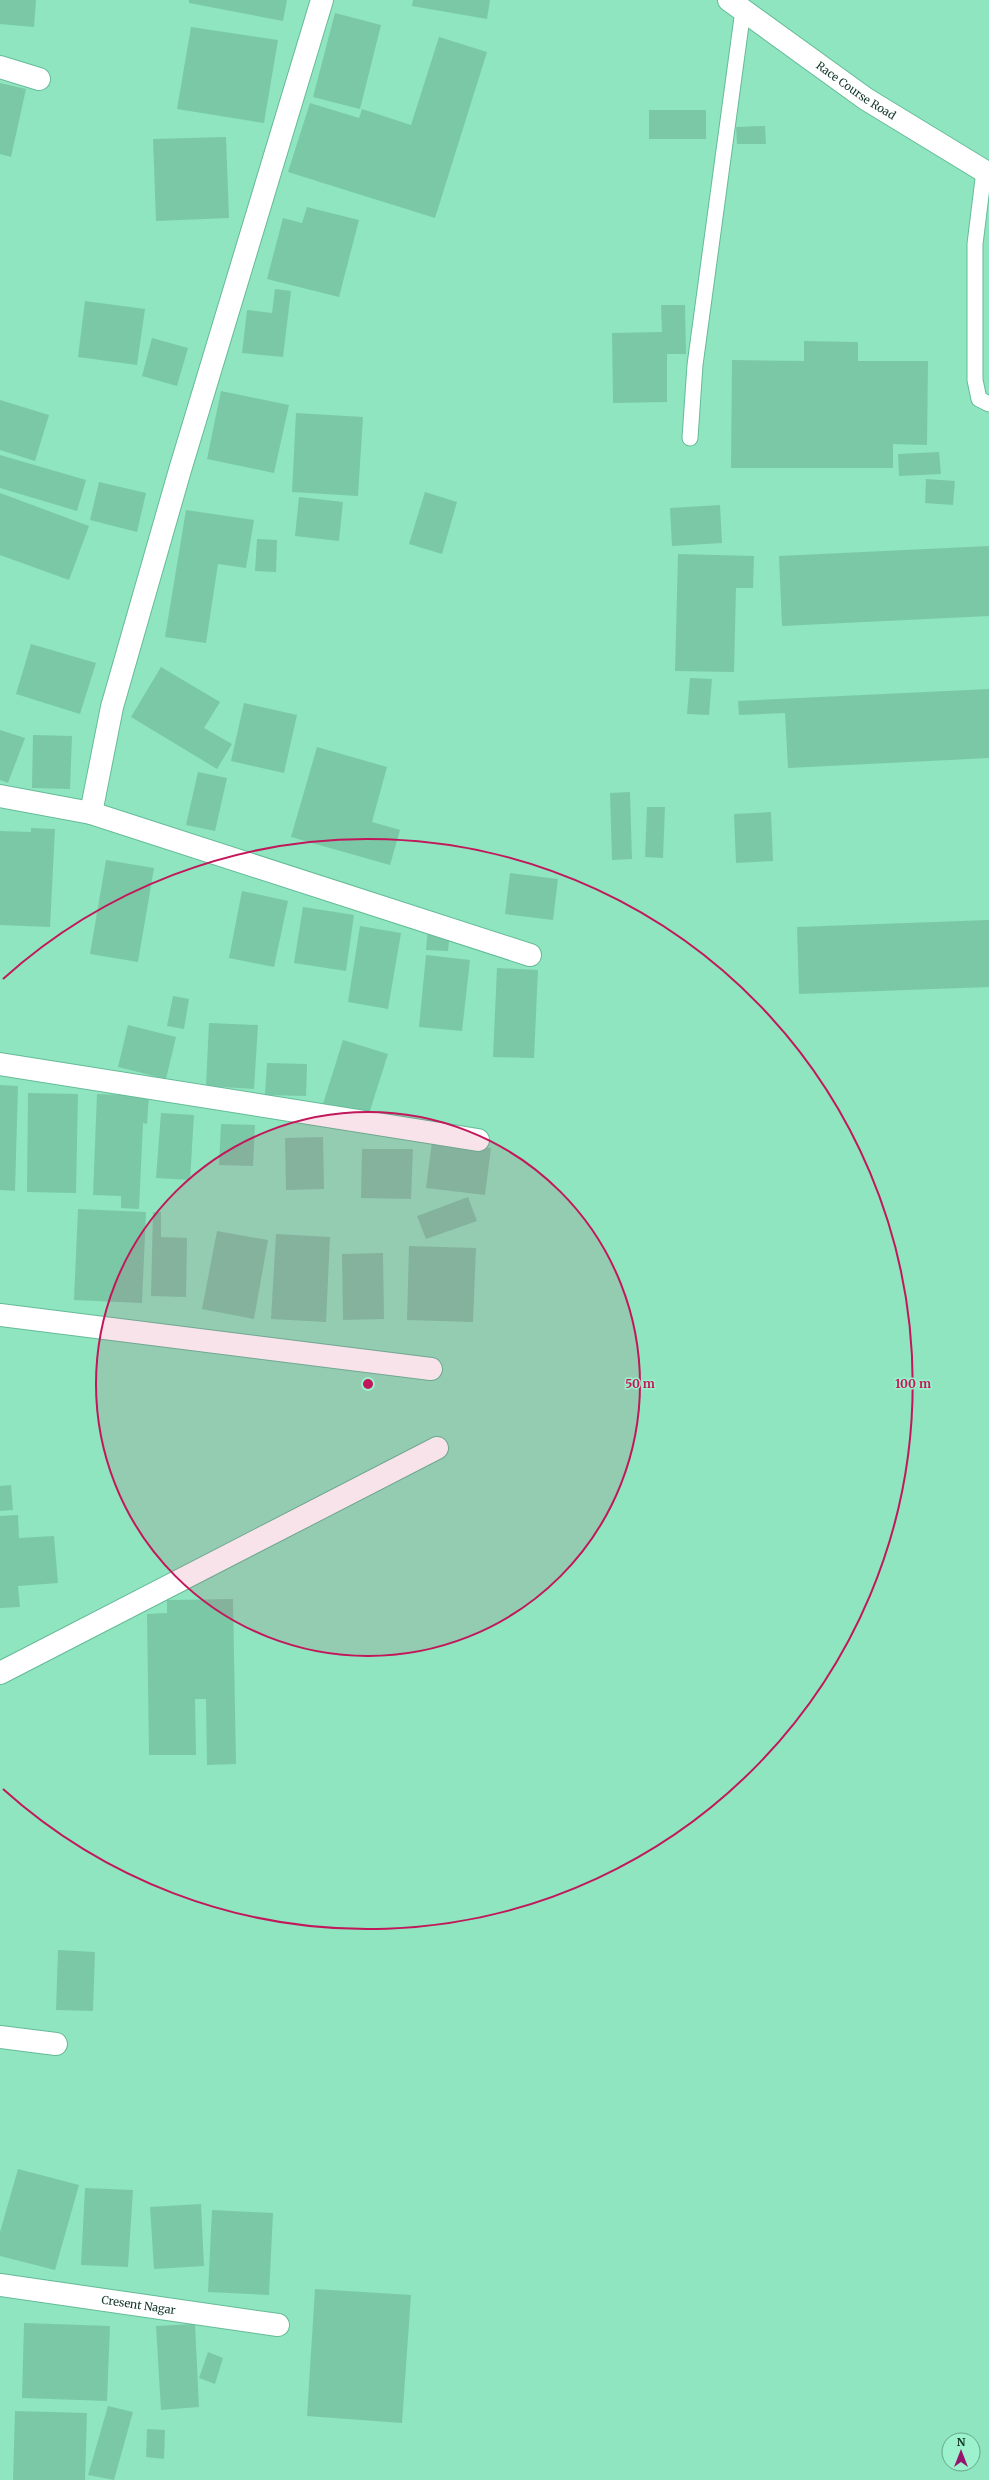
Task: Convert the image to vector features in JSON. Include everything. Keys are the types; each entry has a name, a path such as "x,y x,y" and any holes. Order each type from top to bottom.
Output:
{"street":[{"path":"91,813 112,707 175,485 322,0"},
{"name":"Race Course Road","path":"736,5 866,99 987,172"},
{"path":"0,67 39,79"},
{"path":"0,796 91,813 530,955"},
{"path":"0,1064 478,1140"},
{"path":"0,1315 431,1369"},
{"path":"0,1673 436,1448"},
{"path":"0,2037 56,2044"},
{"name":"Cresent Nagar","path":"0,2285 278,2325"}],"lane":[{"path":"690,438 695,365 736,5"},
{"path":"987,172 975,244 975,373 979,399 989,404"}],"building":[{"path":"0,0 36,0 34,27 0,24"},
{"path":"189,0 287,0 283,21 189,3"},
{"path":"413,0 490,0 487,19 412,6"},
{"path":"335,13 381,25 360,109 313,97"},
{"path":"191,27 278,40 264,123 177,109"},
{"path":"439,37 487,52 435,218 288,172 310,103 359,118 362,109 411,125"},
{"path":"0,83 26,89 11,157 0,154"},
{"path":"649,110 706,110 706,139 649,139"},
{"path":"765,126 766,144 737,144 736,127"},
{"path":"226,137 229,218 156,221 153,139"},
{"path":"307,207 359,220 339,297 267,279 283,218 302,223"},
{"path":"275,289 291,291 283,357 242,353 247,310 272,313"},
{"path":"85,301 145,309 137,365 78,357"},
{"path":"661,305 685,305 686,354 667,354 667,402 613,403 612,333 662,332"},
{"path":"152,338 188,348 177,386 142,376"},
{"path":"804,341 858,342 858,361 928,361 927,445 893,444 893,468 731,468 732,360 804,361"},
{"path":"221,391 289,405 274,473 207,459"},
{"path":"0,400 49,415 35,461 0,450"},
{"path":"296,413 363,417 358,496 292,492"},
{"path":"939,452 941,474 899,476 898,454"},
{"path":"0,455 86,480 77,511 0,488"},
{"path":"926,479 955,481 953,505 925,503"},
{"path":"99,482 146,493 137,532 90,520"},
{"path":"425,492 457,502 442,554 409,544"},
{"path":"0,493 89,526 69,580 0,555"},
{"path":"299,497 343,502 339,541 295,536"},
{"path":"720,505 722,543 672,546 670,508"},
{"path":"186,510 254,520 246,568 218,564 206,643 165,637"},
{"path":"257,539 277,540 276,572 255,571"},
{"path":"989,546 989,616 782,626 779,556"},
{"path":"678,554 754,556 753,588 736,588 734,672 675,671"},
{"path":"31,644 96,663 80,714 16,694"},
{"path":"161,667 220,702 204,728 232,744 217,769 131,717"},
{"path":"690,678 712,679 709,715 687,714"},
{"path":"989,689 989,758 788,768 785,713 739,715 738,701"},
{"path":"244,703 297,715 284,773 231,761"},
{"path":"0,730 25,738 8,783 0,780"},
{"path":"33,735 72,736 70,789 32,788"},
{"path":"317,747 387,767 372,822 400,830 390,865 291,837"},
{"path":"198,772 227,778 215,831 186,825"},
{"path":"630,792 632,859 612,860 610,793"},
{"path":"647,807 665,807 663,858 645,857"},
{"path":"771,812 773,861 736,863 734,814"},
{"path":"31,828 55,829 50,927 0,925 0,831 31,832"},
{"path":"106,860 154,868 138,962 90,954"},
{"path":"510,873 558,879 553,920 505,914"},
{"path":"242,891 288,901 274,967 229,958"},
{"path":"303,907 354,915 346,971 294,963"},
{"path":"989,920 989,987 799,994 797,927"},
{"path":"360,926 401,933 388,1009 348,1002"},
{"path":"428,928 450,930 448,951 426,950"},
{"path":"426,955 470,960 462,1031 419,1027"},
{"path":"497,968 538,970 534,1058 493,1057"},
{"path":"173,996 189,999 184,1029 167,1026"},
{"path":"209,1023 258,1025 254,1089 206,1086"},
{"path":"128,1025 176,1037 166,1079 118,1067"},
{"path":"343,1040 388,1054 368,1117 323,1104"},
{"path":"267,1063 307,1064 306,1096 265,1095"},
{"path":"0,1085 18,1086 15,1191 0,1190"},
{"path":"28,1093 78,1094 76,1193 27,1192"},
{"path":"97,1094 149,1096 147,1124 143,1123 139,1209 121,1208 121,1196 93,1195"},
{"path":"161,1113 194,1115 190,1180 156,1178"},
{"path":"221,1124 255,1125 253,1166 219,1165"},
{"path":"323,1137 324,1189 286,1190 285,1138"},
{"path":"432,1142 491,1148 485,1195 426,1188"},
{"path":"362,1149 413,1149 411,1199 361,1198"},
{"path":"468,1197 477,1221 426,1239 417,1216"},
{"path":"78,1209 146,1212 142,1303 74,1300"},
{"path":"153,1212 161,1212 161,1237 187,1238 186,1297 151,1296"},
{"path":"217,1231 268,1240 254,1319 202,1309"},
{"path":"276,1234 330,1237 326,1322 271,1319"},
{"path":"409,1246 476,1248 473,1322 407,1320"},
{"path":"383,1253 384,1319 343,1320 342,1254"},
{"path":"11,1485 13,1510 0,1511 0,1486"},
{"path":"18,1515 19,1538 54,1536 58,1583 18,1586 20,1607 0,1608 0,1516"},
{"path":"233,1599 236,1764 207,1765 206,1699 195,1699 196,1755 149,1755 147,1614 167,1613 167,1600"},
{"path":"58,1950 95,1952 93,2011 56,2010"},
{"path":"18,2169 79,2185 55,2270 0,2256 0,2232"},
{"path":"85,2188 133,2190 128,2267 81,2265"},
{"path":"201,2204 204,2266 154,2269 150,2207"},
{"path":"212,2210 273,2213 269,2295 208,2292"},
{"path":"315,2289 411,2295 402,2423 307,2416"},
{"path":"24,2323 110,2326 107,2401 22,2398"},
{"path":"195,2324 199,2407 161,2410 156,2326"},
{"path":"208,2352 223,2358 215,2384 199,2378"},
{"path":"108,2406 133,2412 114,2480 88,2475"},
{"path":"15,2411 87,2413 85,2480 13,2480"},
{"path":"147,2429 165,2430 164,2459 146,2457"}]}
